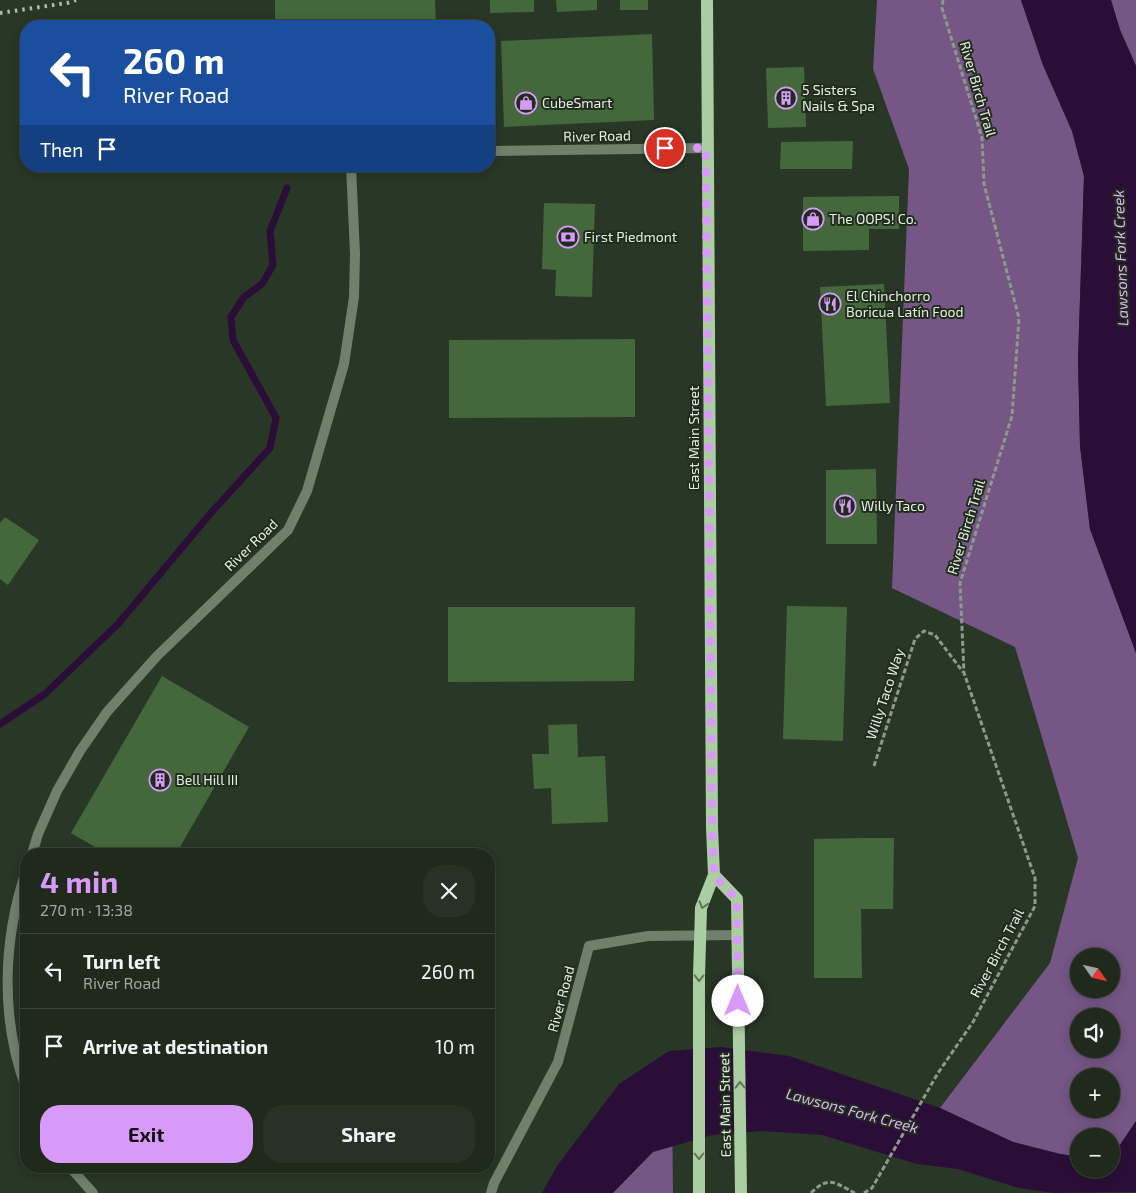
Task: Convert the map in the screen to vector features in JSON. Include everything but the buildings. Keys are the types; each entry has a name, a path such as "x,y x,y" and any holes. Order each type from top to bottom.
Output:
{"main road":[{"name":"East Main Street","path":"699,1193 701,908 714,876 712,827 706,0"},
{"name":"East Main Street","path":"714,876 737,899 741,1193"}],"street":[{"name":"River Road","path":"495,151 706,148"},
{"name":"River Road","path":"34,848 57,791 80,750 107,712 157,656 288,530 307,492 344,364 354,297 355,254 351,172"},
{"path":"20,893 13,919 8,960 8,1001 13,1043 20,1067"},
{"name":"River Road","path":"491,1193 494,1183 558,1062 589,946 648,936 738,935"},
{"path":"76,1173 93,1193"}],"path":[{"name":"River Birch Trail","path":"864,1193 872,1188 938,1073 973,1022 1035,906 1035,878 964,673 960,583 1012,416 1019,318 984,184 982,138 942,8 943,0"},
{"name":"Willy Taco Way","path":"874,766 915,639 924,631 935,635 964,673"},
{"path":"811,1193 821,1183 832,1182 855,1193"}],"shaded area":[{"path":"877,0 1021,0 1043,65 1072,131 1084,176 1078,360 1080,446 1090,529 1136,653 1136,1121 1120,1145 1120,1128 1070,1128 1070,1156 1013,1142 940,1108 1050,963 1078,858 1015,647 892,588 909,169 873,69"},
{"path":"1111,0 1136,0 1136,66 1120,30"},
{"path":"672,1099 673,1193 602,1193"}],"water":[{"name":"Lawsons Fork Creek","path":"1021,0 1111,0 1120,30 1136,66 1136,653 1090,529 1080,446 1078,360 1084,176 1072,131 1043,65"},
{"name":"Lawsons Fork Creek","path":"721,1047 789,1056 940,1108 1013,1142 1070,1156 1070,1178 1120,1178 1120,1145 1136,1121 1136,1192 1053,1193 1019,1188 958,1169 917,1164 822,1135 761,1131 712,1135 653,1152 613,1193 542,1193 557,1166 619,1084 669,1051"}],"waterway":[{"path":"0,724 45,694 118,624 210,514 270,448 276,418 233,340 231,317 244,297 262,284 273,265 270,231 287,188"}],"railway":[{"path":"0,13 76,0"}],"place":[{"name":"5 Sisters Nails & Spa","path":"786,98"},
{"name":"CubeSmart","path":"526,103"},
{"name":"The OOPS! Co.","path":"813,219"},
{"name":"First Piedmont","path":"568,237"},
{"name":"El Chinchorro Boricua Latín Food","path":"830,304"},
{"name":"Willy Taco","path":"845,506"},
{"name":"Bell Hill III","path":"160,780"}],"route":[{"path":"665,148 706,148 712,827 714,876 737,899 738,1001"}]}
